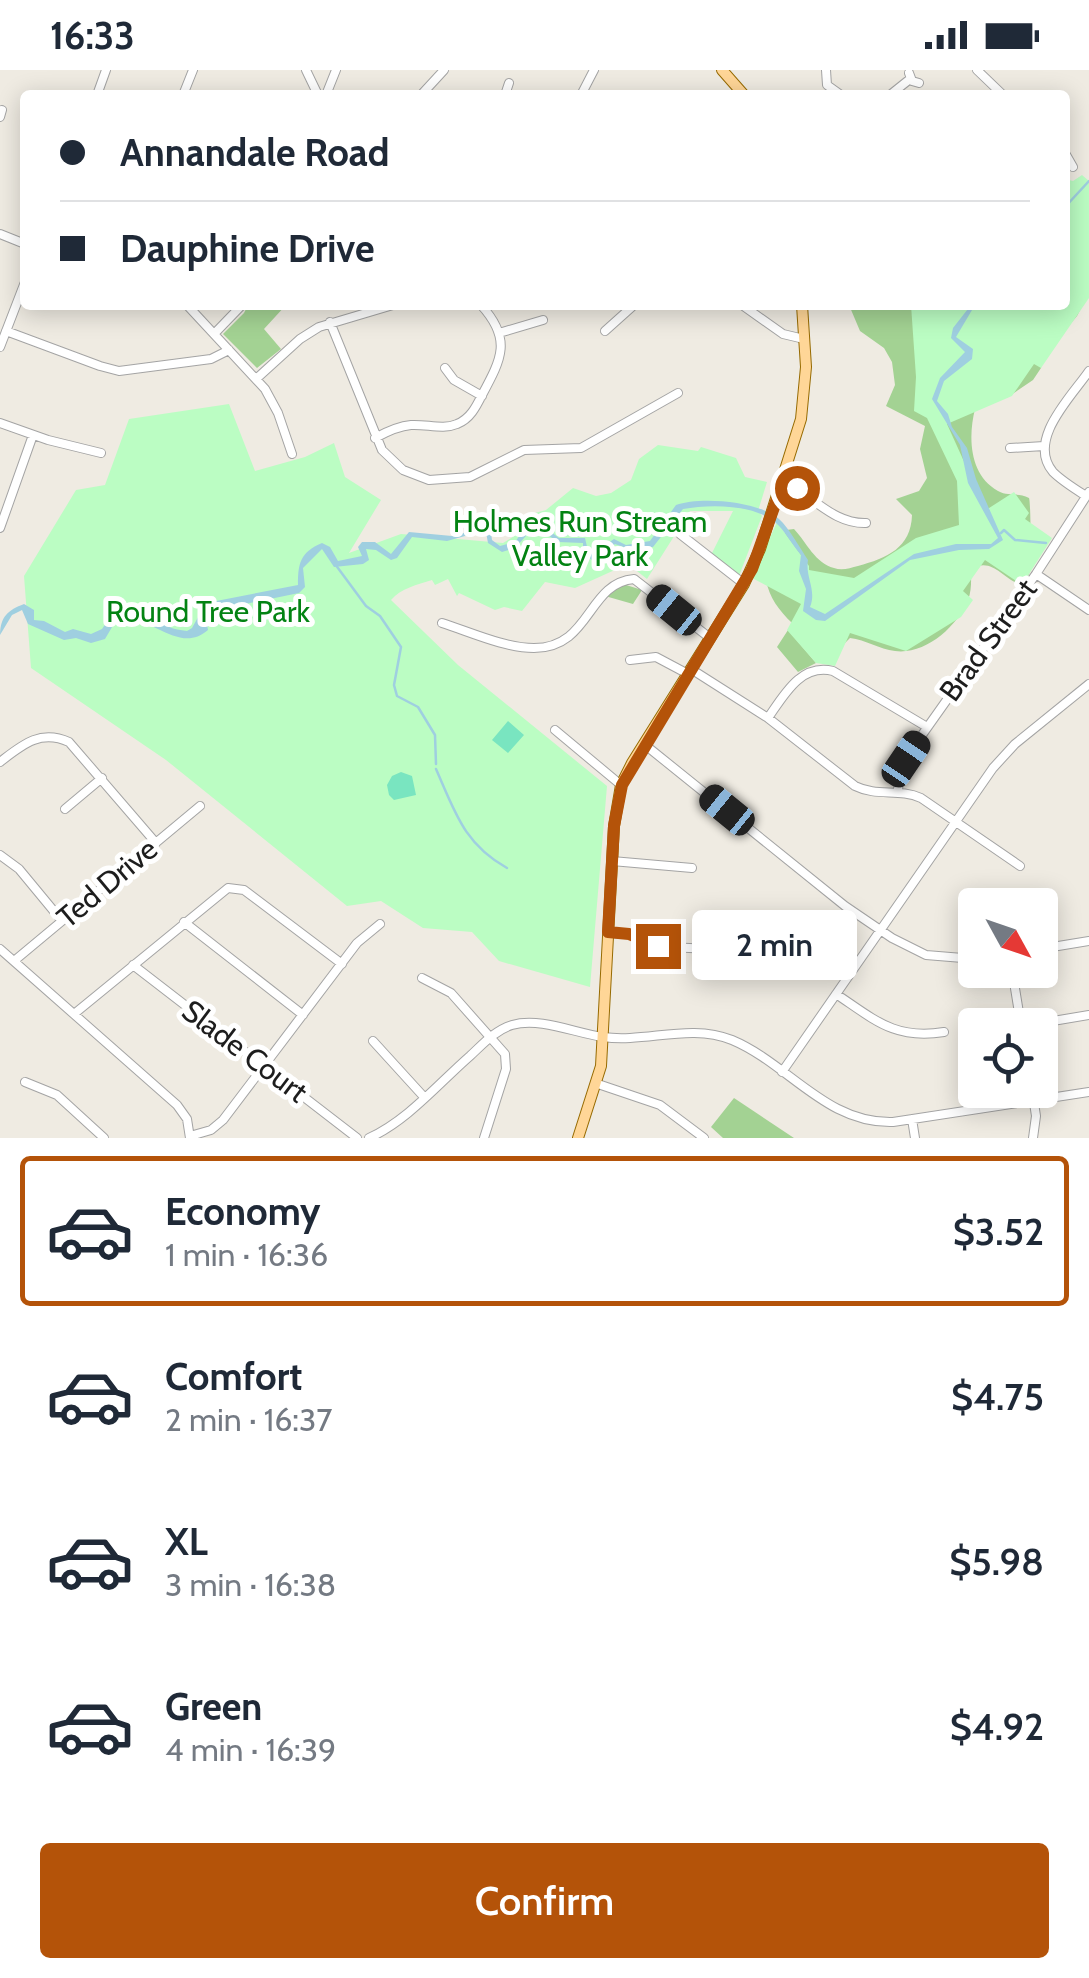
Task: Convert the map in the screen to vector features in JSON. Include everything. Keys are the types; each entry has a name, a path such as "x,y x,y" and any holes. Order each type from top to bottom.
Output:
{"main road":[{"path":"722,70 740,90"},
{"path":"578,1138 601,1066 612,861 622,785 744,584 771,518 801,419 806,367 802,310"}],"street":[{"path":"426,90 444,70"},
{"path":"977,70 998,90"},
{"path":"897,90 913,79"},
{"path":"507,90 509,82"},
{"path":"1070,162 1073,167"},
{"path":"0,347 20,295"},
{"path":"192,310 256,379 278,413 292,454"},
{"path":"214,334 237,310"},
{"path":"256,379 300,339 330,322 374,310"},
{"path":"374,438 402,426 457,424 469,416 499,362 500,333 484,310"},
{"path":"606,331 629,310"},
{"path":"749,310 783,334 804,339"},
{"path":"500,333 543,320"},
{"path":"330,322 374,438 386,456 411,475 438,481 460,480 524,450 581,448 678,393"},
{"path":"6,330 119,370 211,359 229,350"},
{"path":"445,368 454,380 482,396"},
{"path":"1088,494 1053,471 1044,446 1049,428 1089,371"},
{"path":"0,423 101,452"},
{"path":"0,528 33,435"},
{"path":"1010,448 1044,446"},
{"path":"783,482 849,522 866,522"},
{"name":"Brad Street","path":"898,792 901,767 1088,494"},
{"path":"680,534 744,584"},
{"path":"1036,574 1089,610"},
{"path":"442,623 524,648 551,646 580,628 607,589 616,582 634,580 710,638"},
{"path":"630,660 656,657 689,671 768,718 855,786 922,798 1020,866"},
{"path":"768,718 803,675 820,669 833,672 927,727"},
{"path":"782,1072 1004,756 1089,684"},
{"path":"555,730 622,785"},
{"path":"0,762 32,739 55,736 75,746 156,842"},
{"path":"644,744 880,930 926,954 958,957"},
{"path":"65,809 102,778"},
{"name":"Ted Drive","path":"14,961 200,806"},
{"path":"0,855 19,869 62,921"},
{"path":"612,861 692,868"},
{"path":"74,1014 222,890 238,888 342,964"},
{"path":"184,922 303,1014"},
{"path":"0,949 177,1105 186,1119 190,1137 211,1130 223,1120 365,935 380,924"},
{"path":"608,932 629,934 668,947 772,952"},
{"path":"1058,946 1089,941"},
{"name":"Slade Court","path":"132,965 358,1138"},
{"path":"422,978 451,993 503,1050 507,1066 484,1138"},
{"path":"836,994 896,1032 944,1032"},
{"path":"1058,1020 1089,1015"},
{"path":"369,1138 394,1124 505,1027 529,1023 632,1039 708,1033 743,1046 850,1116 882,1122 967,1108"},
{"path":"373,1041 424,1097"},
{"path":"24,1082 56,1096 104,1138"},
{"path":"595,1083 660,1106 704,1138"},
{"path":"1058,1094 1088,1092"},
{"path":"1033,1138 1034,1108"},
{"path":"912,1119 915,1138"}],"green space":[{"name":"Holmes Run Stream Valley Park","path":"1082,175 1089,181 1089,298 1041,368 1034,364 1012,396 947,424 986,510 1014,492 1029,513 1025,519 1052,538 1022,585 985,560 963,591 973,600 961,617 906,651 850,633 835,666 816,663 787,630 801,604 752,578 777,522 809,570 854,578 916,538 959,525 957,481 927,418 914,411 911,310 1070,310 1070,180"},
{"name":"Holmes Run Stream Valley Park","path":"1089,293 1077,316 1043,356 1033,380 1008,397 975,409 973,454 981,475 998,491 1029,498 1030,571 1022,585 986,565 971,569 969,596 956,620 928,644 906,651 850,638 834,654 792,623 775,603 766,580 786,530 794,529 816,557 834,568 879,559 902,544 911,526 912,515 896,499 919,491 927,478 920,449 925,426 886,406 895,385 892,362 884,348 860,331 851,310 1070,310 1070,302"},
{"path":"281,310 264,329 281,349 257,368 223,334 244,313"},
{"name":"Round Tree Park","path":"229,404 255,471 305,457 334,443 345,477 381,500 349,553 401,534 503,543 532,525 535,513 546,510 573,488 596,496 611,493 631,480 639,459 658,445 698,451 701,447 736,458 745,477 767,482 758,511 762,516 739,576 712,553 733,511 690,511 647,579 628,564 575,588 545,582 522,611 504,607 495,610 459,593 457,596 448,579 435,585 432,580 415,585 391,600 458,665 607,786 590,987 499,961 472,932 423,928 381,901 347,906 166,760 31,668 24,576 76,490 105,485 129,419"},
{"path":"623,584 642,590 633,604 605,596"},
{"path":"788,630 816,663 798,672 777,647"},
{"path":"508,721 524,735 508,753 492,740"},
{"path":"401,772 412,776 416,795 394,800 387,785 392,776"},
{"path":"734,1098 794,1138 723,1138 711,1127"}],"water":[{"path":"967,310 972,310 956,337 973,349 972,359 944,381 937,401 967,448 1003,540 989,549 959,550 910,560 825,621 803,611 806,589 799,571 801,555 776,523 744,509 706,506 683,509 653,547 629,549 615,544 593,561 583,552 583,543 558,542 535,526 515,548 502,552 488,543 483,531 447,541 412,537 397,558 391,560 376,550 366,549 369,560 363,564 334,567 322,549 303,568 305,587 299,593 211,611 206,619 208,630 196,637 174,636 127,619 115,622 105,639 91,643 76,638 64,640 28,624 22,610 12,615 0,635 6,615 24,604 34,610 34,620 65,632 73,629 91,634 102,629 113,613 126,611 187,631 206,603 298,585 302,560 309,550 322,543 330,547 338,561 362,556 358,547 362,542 375,542 391,554 409,532 452,536 490,526 492,540 500,546 515,542 528,524 538,522 559,538 585,538 592,554 614,539 626,545 650,541 676,505 699,501 744,504 779,519 808,560 810,607 825,614 914,554 956,544 991,544 998,538 968,483 960,445 932,399 940,378 965,352 951,338 953,328"}],"waterway":[{"path":"1070,202 1089,181"},
{"path":"1001,533 1004,530 1015,540 1046,543"},
{"path":"335,564 401,647 394,685 397,696 418,707 435,735 436,764"},
{"path":"436,769 455,813 471,837 507,868"}],"route":[{"path":"658,946 629,934 608,932 614,826 622,785 752,569 783,482 797,488"}]}
